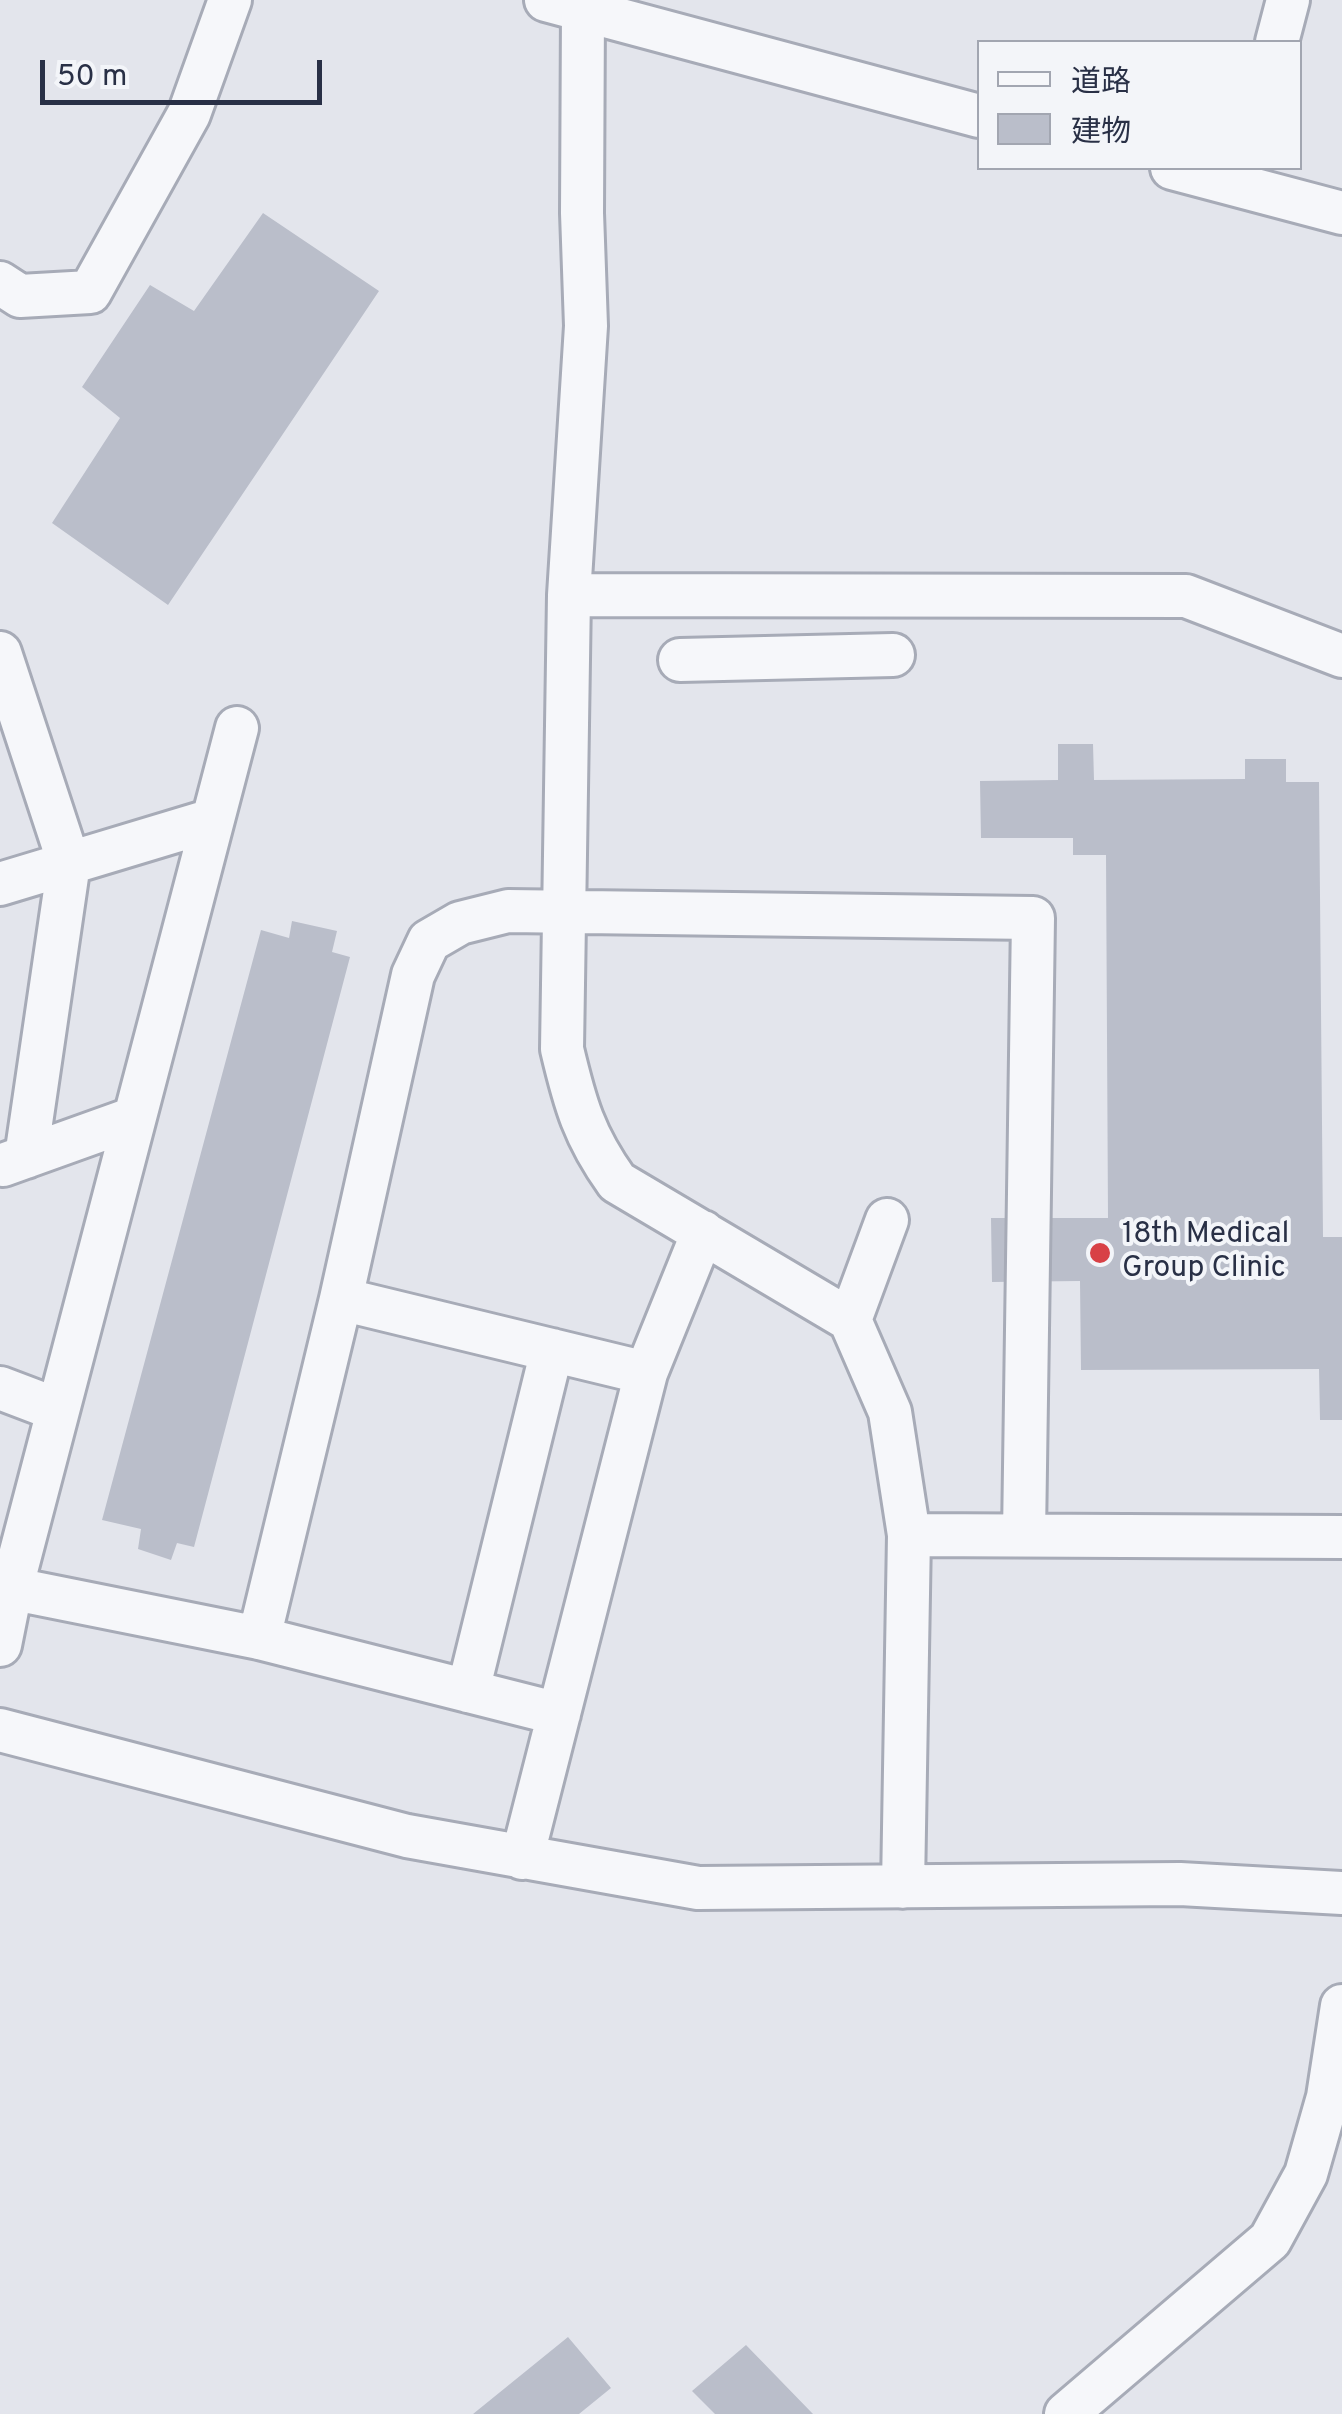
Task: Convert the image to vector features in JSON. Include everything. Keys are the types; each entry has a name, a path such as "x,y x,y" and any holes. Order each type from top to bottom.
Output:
{"street":[{"path":"0,284 20,296 90,292 189,114 230,0"},
{"path":"1278,40 1288,0"},
{"path":"903,1887 910,1535 890,1412 850,1320 618,1182 592,1147 562,1050 568,595 586,326 582,213 565,4 977,115"},
{"path":"1188,170 1243,177 1342,213"},
{"path":"568,595 1186,596 1342,656"},
{"path":"0,653 68,864 13,1161"},
{"path":"680,660 892,655"},
{"path":"0,1645 5,1588 58,1410 237,728"},
{"path":"0,884 212,820"},
{"path":"259,1638 414,975 429,941 460,923 508,911 1032,918 1024,1535"},
{"path":"13,1161 134,1118"},
{"path":"850,1320 887,1220"},
{"path":"522,1858 646,1374 703,1232"},
{"path":"341,1298 646,1374"},
{"path":"468,1691 552,1350"},
{"path":"0,1388 58,1410"},
{"path":"910,1535 1342,1537"},
{"path":"5,1588 259,1638 559,1714"},
{"path":"0,1730 407,1836 698,1888 1180,1884 1342,1894"},
{"path":"1066,2414 1270,2240 1306,2174 1328,2097 1342,2006"}],"building":[{"path":"263,213 379,291 168,605 52,523 120,418 82,387 150,285 194,311"},
{"path":"1058,744 1093,744 1094,780 1245,779 1245,759 1286,759 1286,782 1319,782 1323,1237 1342,1237 1342,1420 1320,1420 1319,1369 1081,1370 1080,1281 992,1282 991,1218 1108,1218 1106,855 1073,855 1073,838 981,838 980,781 1058,780"},
{"path":"292,921 337,931 332,952 350,957 194,1547 177,1543 171,1560 138,1549 141,1529 102,1520 261,930 289,938"},
{"path":"568,2337 611,2388 579,2414 473,2414"},
{"path":"746,2345 813,2414 715,2414 692,2391"}],"place":[{"name":"18th Medical Group Clinic","path":"1100,1253"}]}
